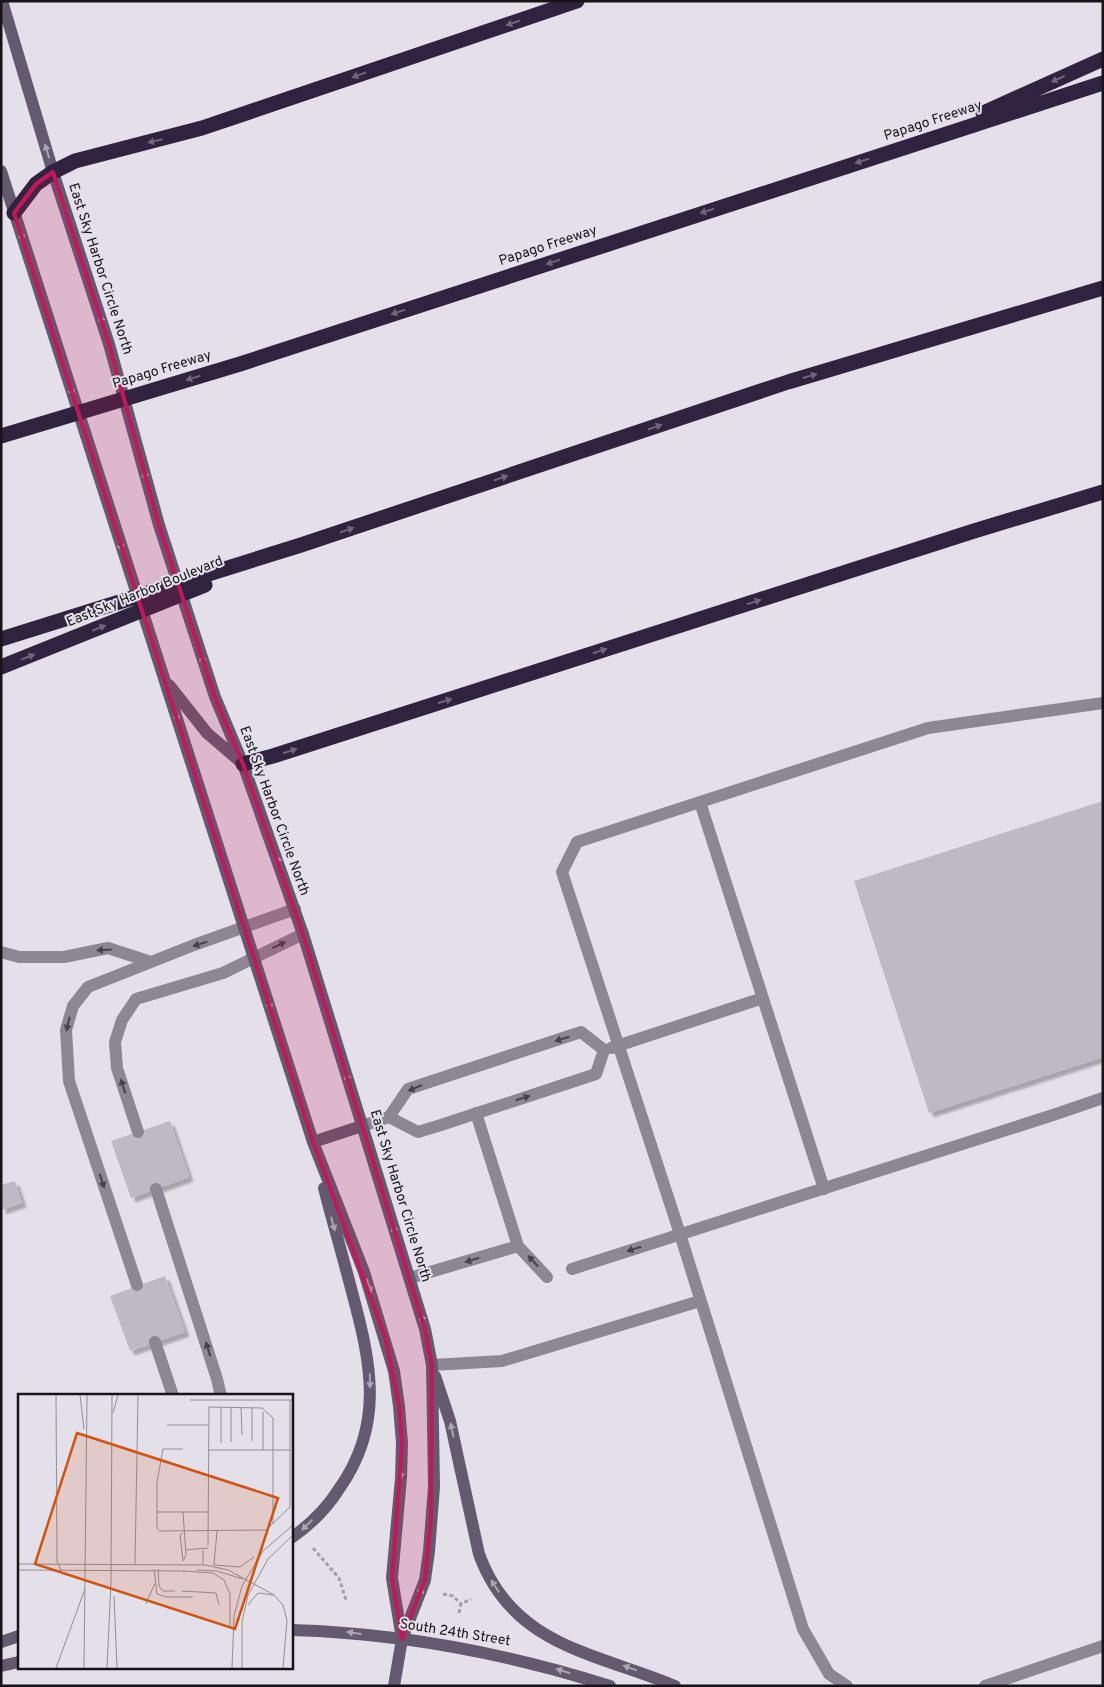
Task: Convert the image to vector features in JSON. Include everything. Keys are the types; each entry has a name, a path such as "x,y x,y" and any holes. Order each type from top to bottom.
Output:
{"highway":[{"path":"14,213 36,184 53,172 75,161 202,128 578,1"},
{"path":"908,146 1103,59"},
{"name":"Papago Freeway","path":"8,434 240,364 1103,83"},
{"path":"1,639 301,545 788,382 1103,288"},
{"path":"243,764 974,531 1103,492"},
{"name":"East Sky Harbor Boulevard","path":"1,667 301,545"}],"street":[{"name":"East Sky Harbor Circle North","path":"2,1 53,172 109,344 162,534 215,697 243,764 303,934 425,1329 432,1365 434,1487 429,1551 425,1580 402,1640 394,1686"},
{"name":"East Sky Harbor Circle North","path":"1,171 164,680 246,928 313,1142 364,1272 394,1371 399,1406 402,1460 392,1578 402,1640"},
{"path":"164,680 207,733 243,764"},
{"path":"292,1537 326,1507 344,1482 358,1453 371,1407 370,1375 364,1336 313,1142 362,1126"},
{"path":"432,1365 450,1421 479,1554 485,1570 506,1602 523,1620 562,1644 675,1686"},
{"name":"South 24th Street","path":"292,1630 344,1632 498,1655 555,1668 610,1686"},
{"path":"1,1642 18,1636"},
{"path":"1,1666 18,1662"}],"lane":[{"path":"847,1686 829,1674 803,1629 680,1234 562,872 577,842 928,728 1103,703"},
{"path":"700,802 824,1189"},
{"path":"137,1286 69,1081 66,1030 73,1006 88,987 294,909"},
{"path":"138,1132 117,1068 115,1042 122,1020 136,999 223,973 303,934"},
{"path":"1,952 19,957 64,957 108,948 151,962"},
{"path":"604,1050 763,998"},
{"path":"362,1126 389,1117 408,1089 581,1032 604,1050"},
{"path":"389,1117 418,1132 596,1074 604,1050"},
{"path":"572,1269 1103,1098"},
{"path":"476,1113 518,1246 547,1277"},
{"path":"156,1189 217,1379 220,1394"},
{"path":"410,1278 518,1246"},
{"path":"432,1365 502,1361 700,1301"},
{"path":"155,1342 172,1394"},
{"path":"985,1686 1103,1646"}],"path":[{"path":"311,1546 339,1578 346,1600"},
{"path":"442,1594 453,1596 461,1604"},
{"path":"461,1604 472,1599"},
{"path":"459,1613 461,1604"}],"highlighted area":[{"path":"53,172 109,344 159,525 215,697 243,764 303,934 425,1329 432,1365 431,1519 425,1580 402,1639 392,1578 402,1443 399,1406 385,1337 313,1142 14,213 36,184"}],"building":[{"path":"1103,801 1103,1057 929,1113 854,881"},
{"path":"170,1121 189,1177 131,1198 111,1141"},
{"path":"15,1181 22,1203 1,1210 1,1185"},
{"path":"165,1276 185,1332 130,1351 110,1296"}]}
